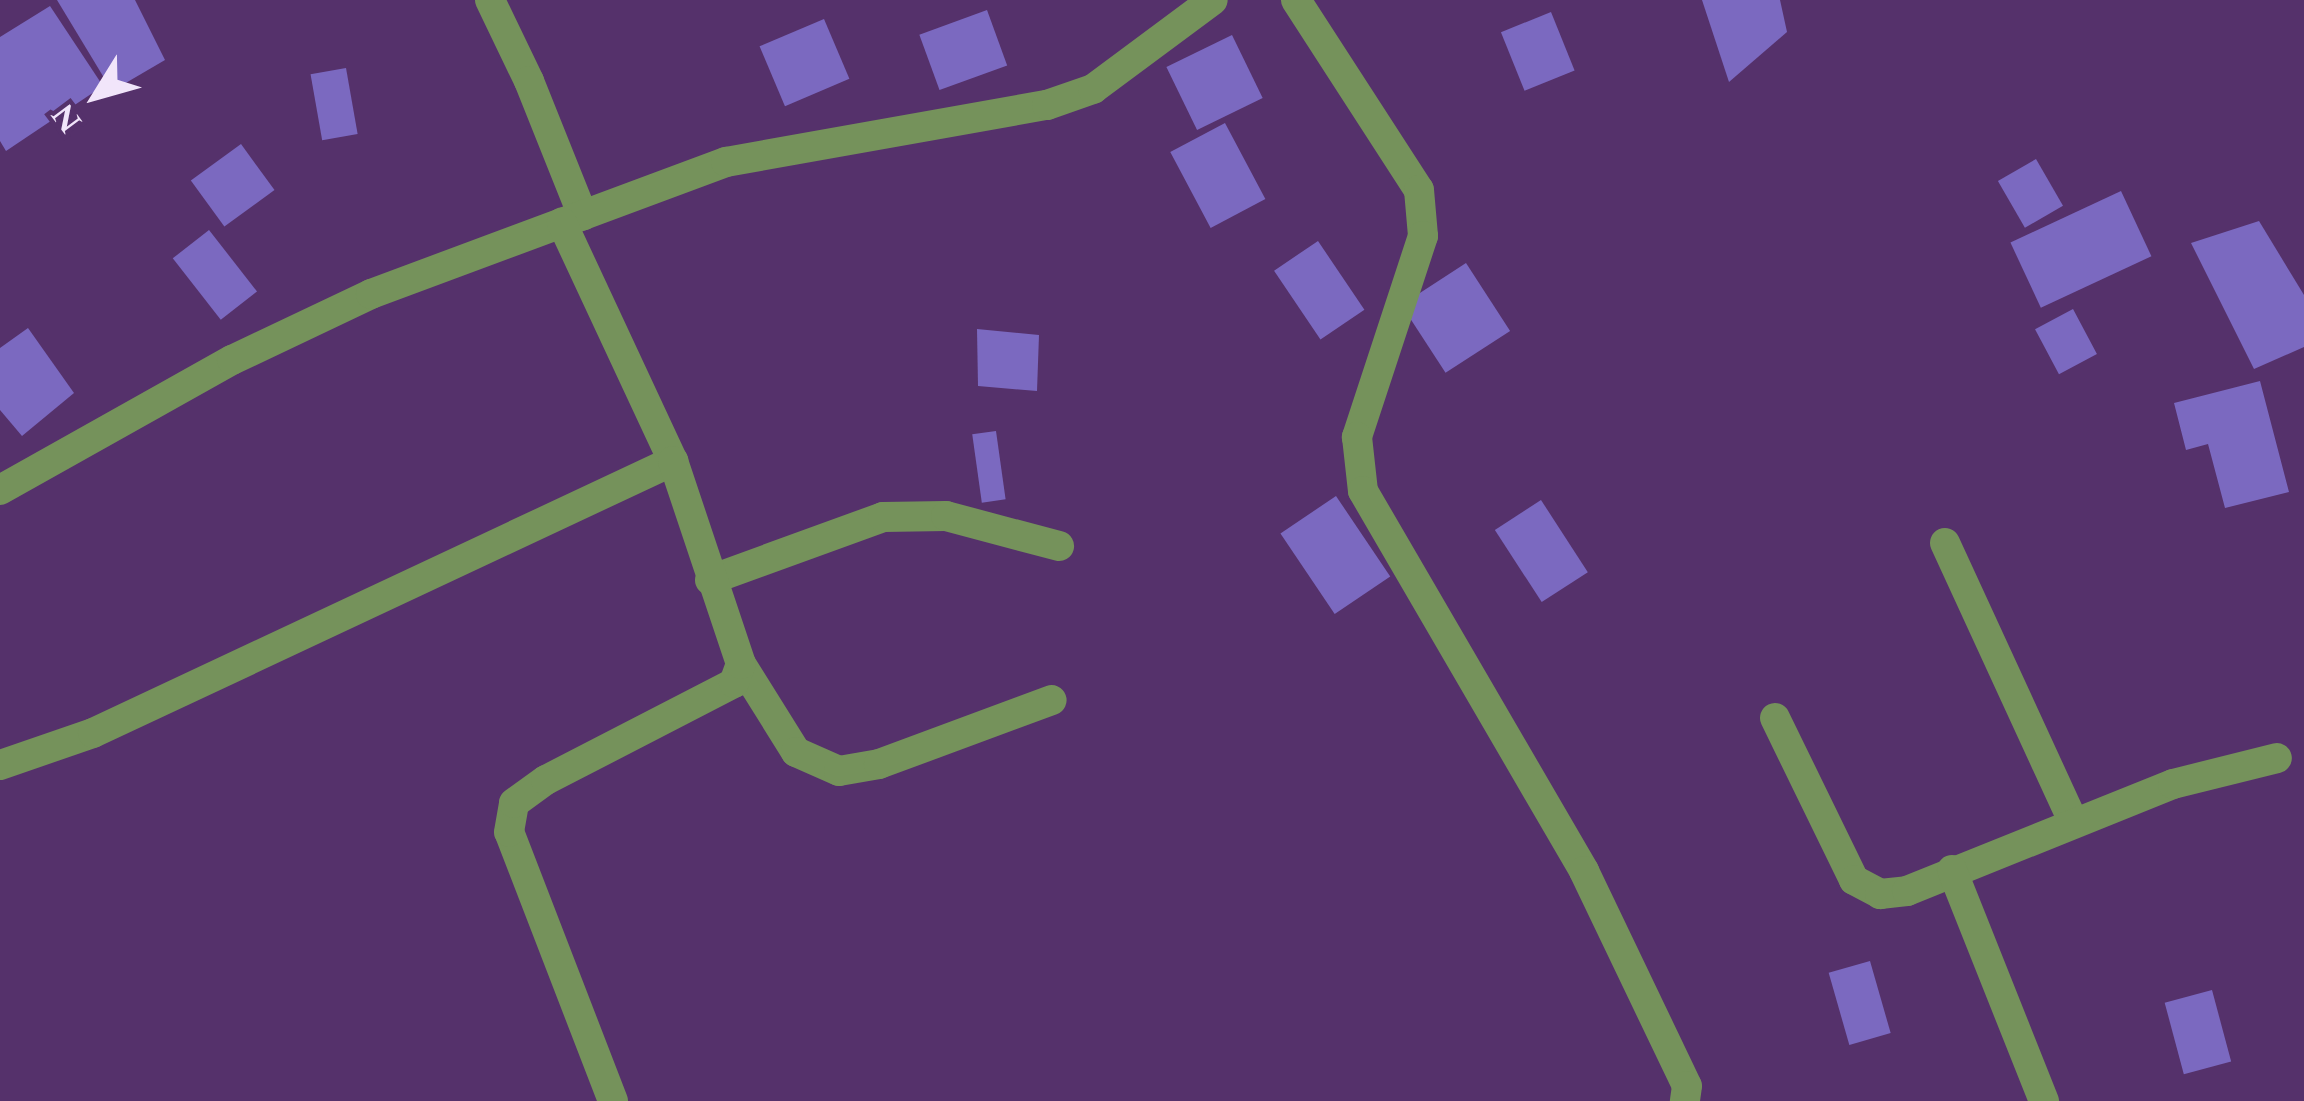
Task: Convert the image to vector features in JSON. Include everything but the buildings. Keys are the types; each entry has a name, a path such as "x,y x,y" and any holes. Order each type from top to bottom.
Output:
{"street":[{"path":"490,0 529,80 573,219 673,461 740,664 796,752 839,771 880,764 1052,700"},
{"path":"0,490 232,360 371,294 726,162 1047,105 1093,89 1213,0"},
{"path":"1310,4 1419,190 1424,236 1357,437 1364,491 1584,871 1687,1086 1685,1101"},
{"path":"0,765 93,733 673,461"},
{"path":"710,580 884,517 946,516 1059,546"},
{"path":"1946,543 2073,821"},
{"path":"613,1101 509,832 514,802 546,780 734,683 740,664"},
{"path":"1774,718 1854,880 1880,894 1907,891 2174,784 2277,758"},
{"path":"1952,870 2044,1101"}]}
